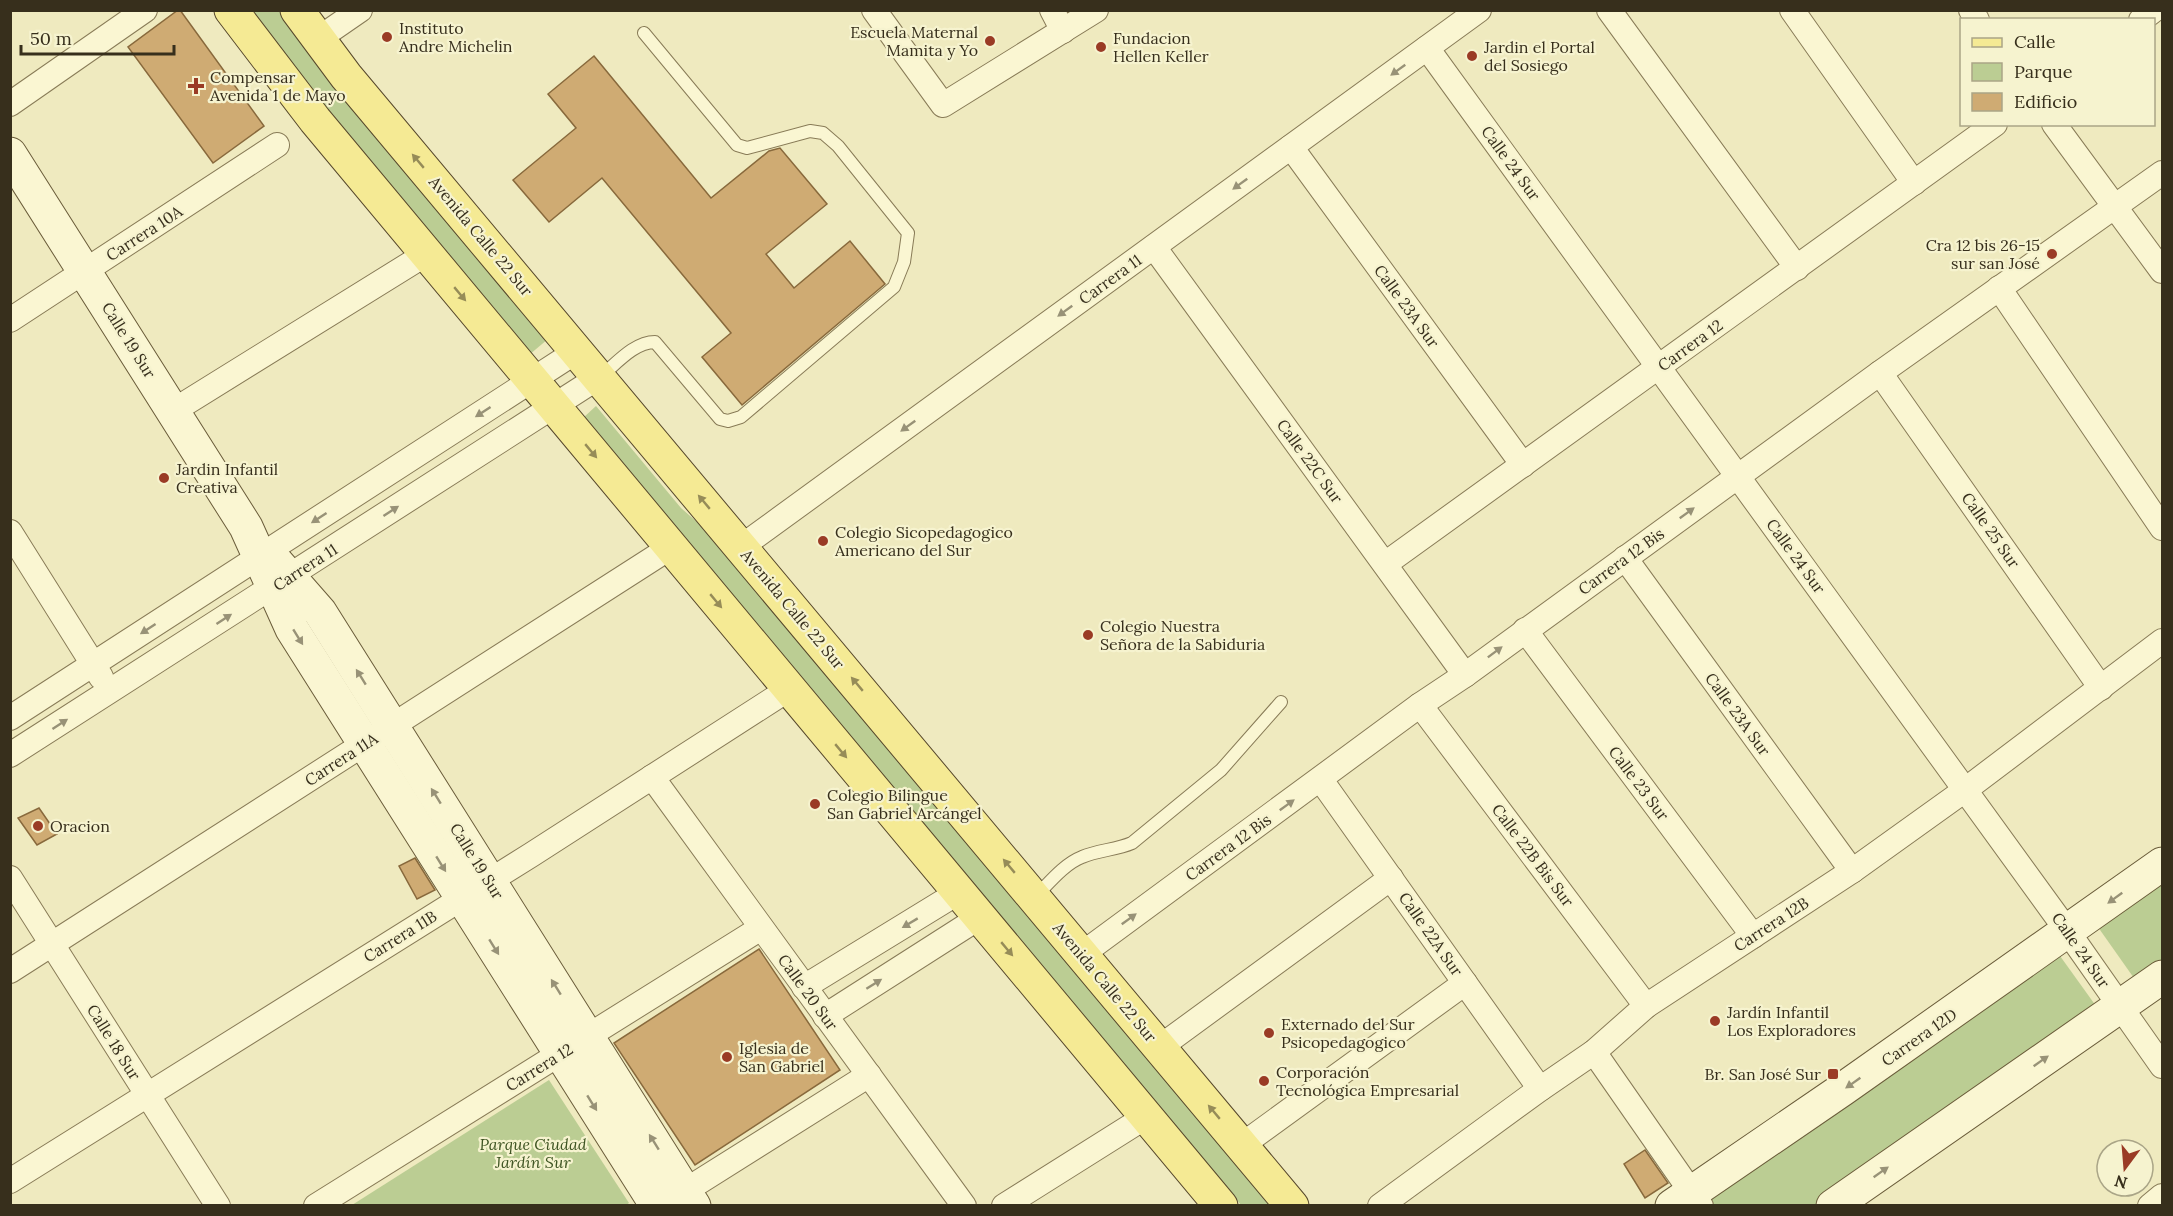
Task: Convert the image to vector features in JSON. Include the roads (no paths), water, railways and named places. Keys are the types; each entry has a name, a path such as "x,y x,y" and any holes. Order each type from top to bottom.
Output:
{"main road":[{"path":"231,10 300,102 1221,1206"},
{"name":"Avenida Calle 22 Sur","path":"297,10 318,39 577,351 1292,1206"}],"street":[{"path":"10,104 145,10"},
{"path":"318,39 360,10"},
{"path":"874,10 943,105 1057,21 1096,10"},
{"name":"Carrera 11","path":"741,547 1479,10"},
{"path":"1609,10 1797,268"},
{"path":"1792,10 1914,183"},
{"name":"Calle 24 Sur","path":"1427,48 2163,1066"},
{"name":"Carrera 12","path":"1385,564 1992,126"},
{"path":"2055,126 2113,207 2163,271"},
{"name":"Carrera 10A","path":"10,320 277,145"},
{"name":"Calle 23A Sur","path":"1291,147 1523,465"},
{"name":"Calle 19 Sur","path":"10,154 282,581 320,612 392,727 476,889 675,1202"},
{"name":"Carrera 12 Bis","path":"1082,954 1420,705 1880,373 2163,173"},
{"name":"Calle 22C Sur","path":"1154,247 1464,675"},
{"path":"173,411 426,254"},
{"path":"1999,288 2163,528"},
{"name":"Carrera 11","path":"10,718 577,351"},
{"name":"Calle 25 Sur","path":"1880,373 2102,688"},
{"name":"Carrera 11","path":"10,756 599,377"},
{"path":"10,532 110,692"},
{"name":"Carrera 11A","path":"10,971 671,548"},
{"name":"Calle 23A Sur","path":"1625,558 1852,870"},
{"name":"Calle 19 Sur","path":"282,581 292,629 365,744 476,889"},
{"name":"Calle 23 Sur","path":"1525,630 1753,936"},
{"name":"Carrera 12B","path":"1380,1206 1594,1052 1646,1006 1852,870 1965,790 2163,641"},
{"name":"Carrera 11B","path":"10,1181 476,889 789,689"},
{"name":"Calle 22B Bis Sur","path":"1420,705 1646,1006"},
{"name":"Calle 20 Sur","path":"652,777 964,1206"},
{"name":"Calle 22A Sur","path":"1321,780 1540,1089"},
{"name":"Carrera 12D","path":"1688,1201 2163,864"},
{"name":"Calle 18 Sur","path":"10,878 218,1206"},
{"path":"1160,1047 1391,878"},
{"path":"804,987 959,892"},
{"path":"825,1016 980,917"},
{"name":"Carrera 12","path":"316,1206 761,928"},
{"path":"1833,1206 2163,977"},
{"path":"1242,1145 1465,983"},
{"path":"1594,1052 1688,1201"},
{"path":"675,1202 868,1076"},
{"path":"1004,1206 1146,1116"},
{"path":"2150,1206 2163,1196"}],"lane":[{"path":"599,377 635,348 646,342 655,342 720,419 728,421 741,417 894,287 904,262 908,233 838,146 823,133 810,131 747,148 737,145 644,33"},
{"path":"1035,897 1067,866 1081,857 1117,849 1132,843 1221,770 1281,702"}],"place":[{"name":"Instituto Andre Michelin","path":"387,37"},
{"name":"Escuela Maternal Mamita y Yo","path":"990,41"},
{"name":"Fundacion Hellen Keller","path":"1101,47"},
{"name":"Jardin el Portal del Sosiego","path":"1472,56"},
{"name":"Compensar Avenida 1 de Mayo","path":"196,86"},
{"name":"Cra 12 bis 26-15 sur san José","path":"2052,254"},
{"name":"Jardin Infantil Creativa","path":"164,478"},
{"name":"Colegio Sicopedagogico Americano del Sur","path":"823,541"},
{"name":"Colegio Nuestra Señora de la Sabiduria","path":"1088,635"},
{"name":"Colegio Bilingue San Gabriel Arcángel","path":"815,804"},
{"name":"Oracion","path":"38,826"},
{"name":"Jardín Infantil Los Exploradores","path":"1715,1021"},
{"name":"Externado del Sur Psicopedagogico","path":"1269,1033"},
{"name":"Iglesia de San Gabriel","path":"727,1057"},
{"name":"Br. San José Sur","path":"1833,1074"},
{"name":"Corporación Tecnológica Empresarial","path":"1264,1081"}],"park label":[{"name":"Parque Ciudad Jardín Sur","path":"533,1153"}]}
